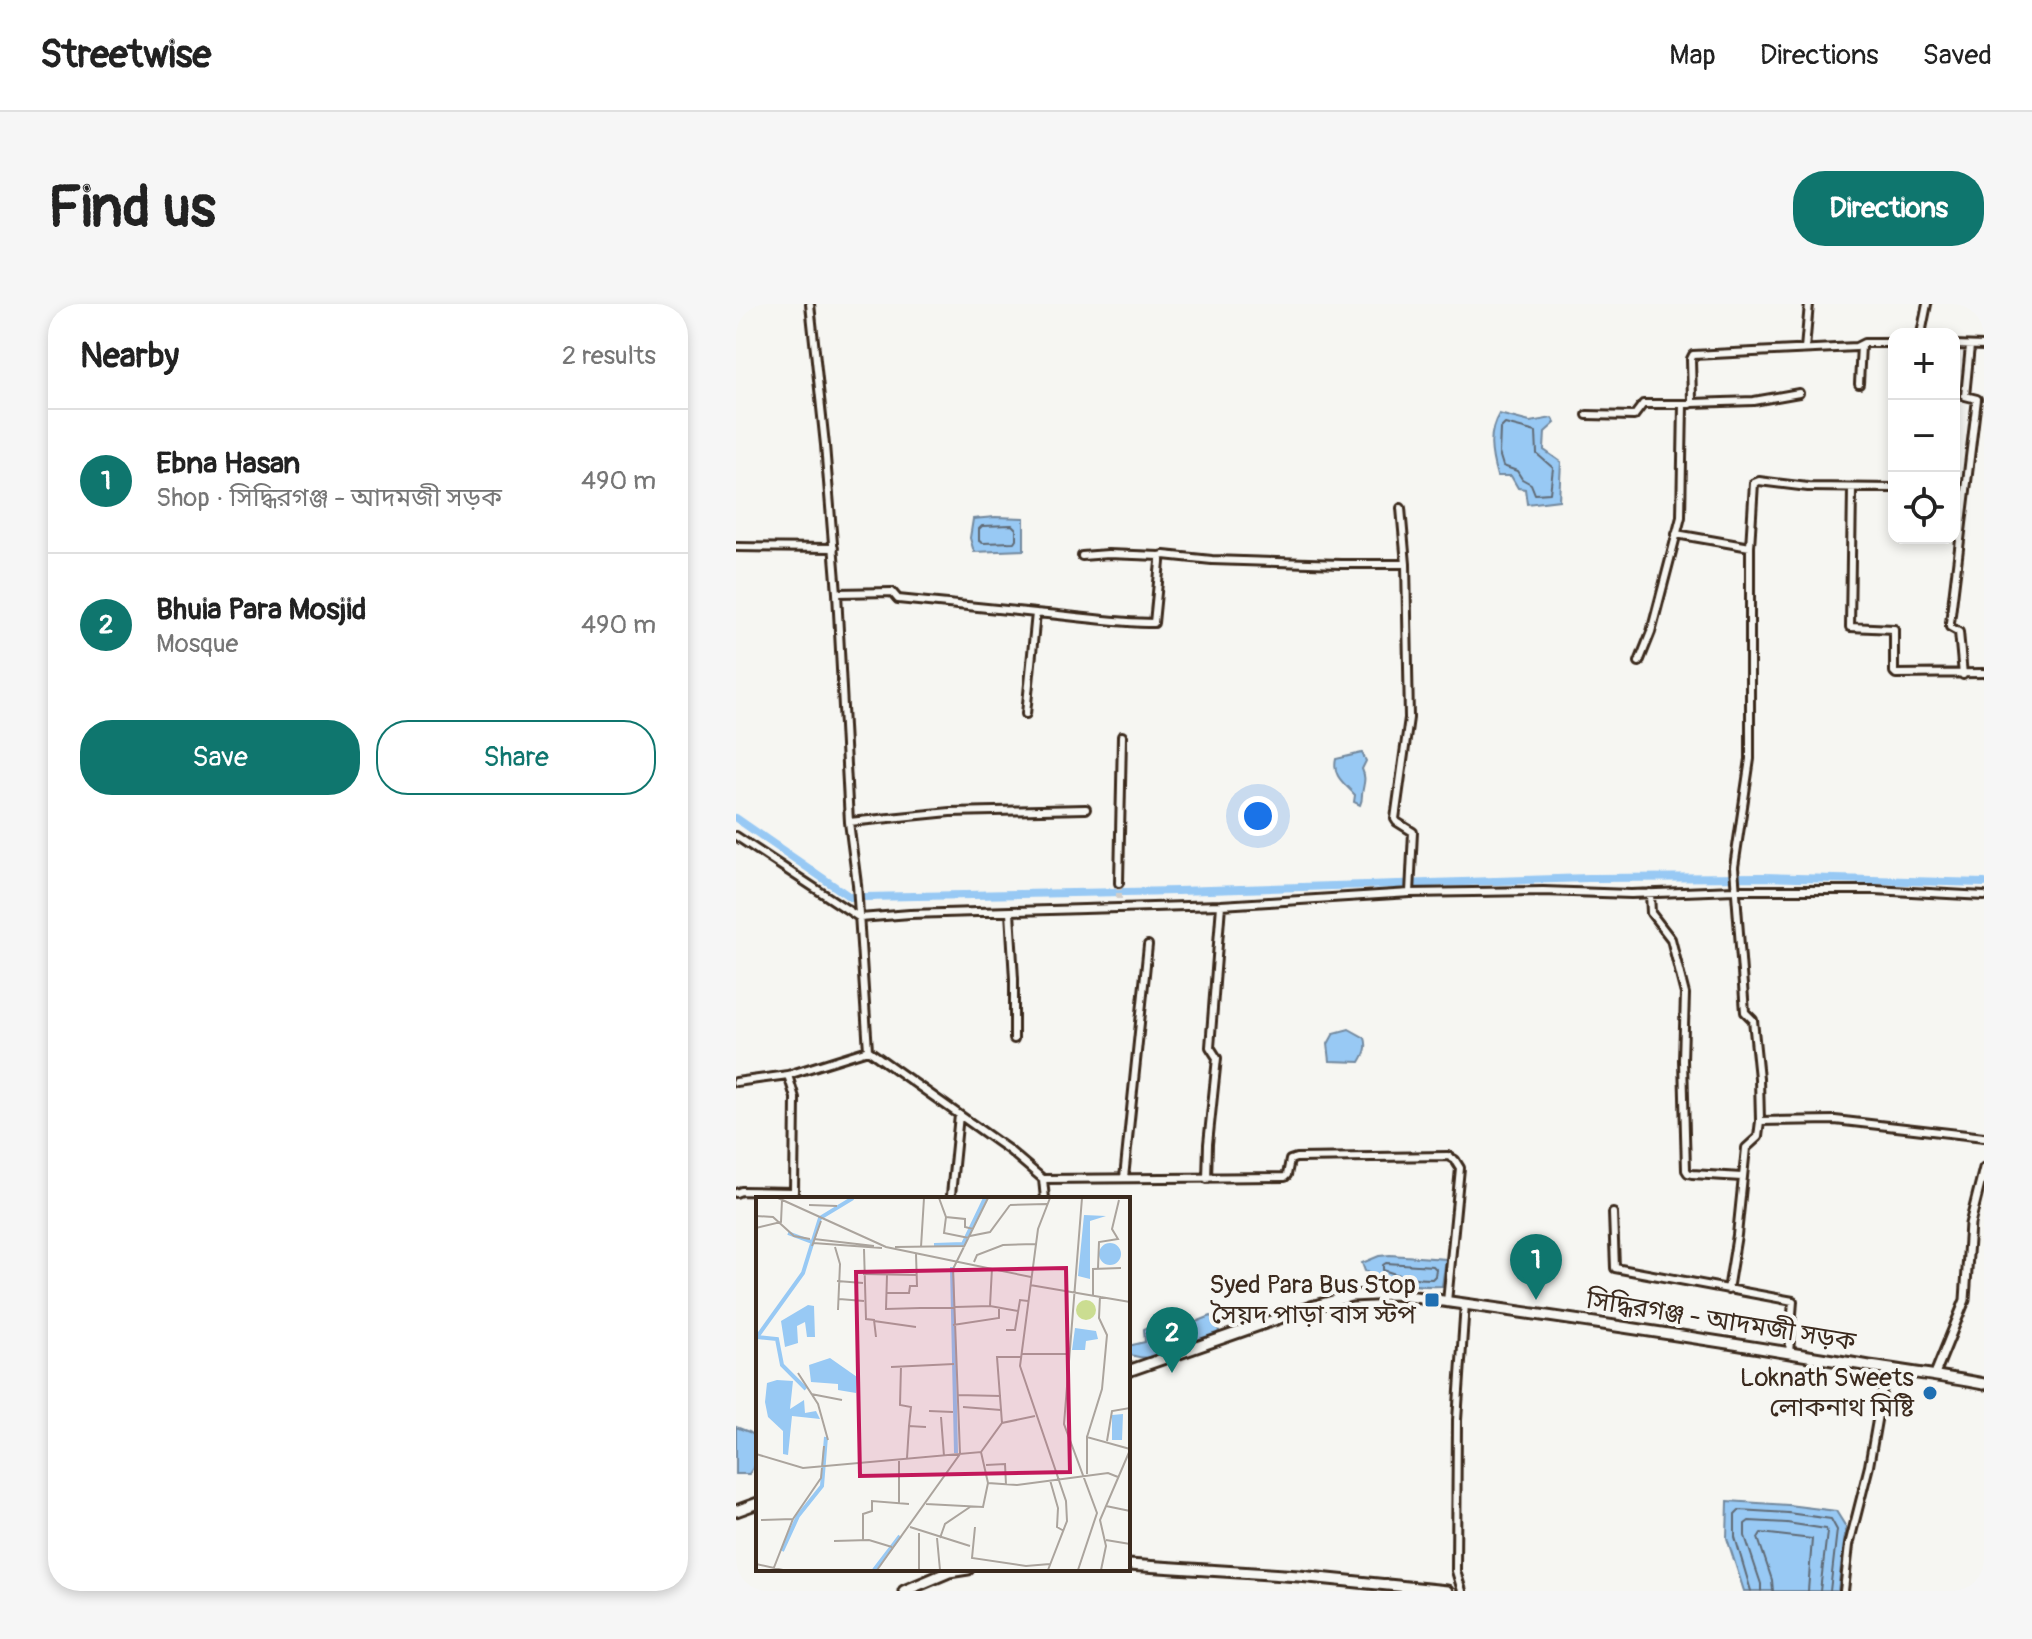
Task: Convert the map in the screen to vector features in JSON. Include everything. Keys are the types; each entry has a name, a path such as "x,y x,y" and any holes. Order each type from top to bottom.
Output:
{"main road":[{"name":"সিদ্ধিরগঞ্জ - আদমজী সড়ক","path":"1130,1370 1298,1311 1351,1296 1393,1294 1935,1374 1984,1384"},
{"path":"736,1511 756,1504"},
{"path":"1130,1565 1299,1576 1447,1591"},
{"path":"904,1591 955,1571"}],"street":[{"path":"810,304 834,548 849,822 860,918 868,1050"},
{"path":"1805,349 1809,304"},
{"path":"1922,328 1927,304"},
{"path":"1692,403 1693,355 1888,343"},
{"path":"1859,384 1861,345"},
{"path":"1960,345 1984,346"},
{"path":"1963,675 1959,632 1950,627 1950,623 1977,399 1965,396 1970,346"},
{"path":"1587,415 1634,416 1643,404 1754,401 1799,393"},
{"path":"1639,662 1651,632 1681,517 1683,404"},
{"path":"1728,1290 1746,1148 1758,1137 1760,1121 1753,1020 1745,1012 1734,886 1750,759 1750,547 1754,483 1888,488"},
{"path":"1852,489 1850,627 1894,629 1896,674 1984,673"},
{"path":"1960,493 1966,493"},
{"path":"1401,508 1406,564 1409,718 1395,819 1413,832 1410,890"},
{"path":"1676,534 1750,547"},
{"path":"736,547 834,548"},
{"path":"1082,556 1108,554 1212,560 1406,564"},
{"path":"837,593 892,592 898,599 1076,616 1099,621 1154,623 1160,556"},
{"path":"1026,714 1036,613"},
{"path":"1119,883 1122,736"},
{"path":"849,822 950,812 1086,809"},
{"path":"736,836 860,918 1010,912 1119,903 1221,905 1410,890 1650,893 1734,886 1984,896"},
{"path":"1650,893 1651,913 1671,939 1685,994 1686,1170 1692,1174 1742,1177"},
{"path":"1207,1179 1217,1058 1210,1047 1221,905"},
{"path":"1010,912 1014,1039"},
{"path":"1124,1178 1148,945"},
{"path":"736,1082 788,1075 868,1050"},
{"path":"868,1050 1009,1150 1043,1179 1285,1177 1290,1160 1296,1158 1448,1156 1460,1168 1447,1302"},
{"path":"736,1193 794,1192 795,1098 788,1075"},
{"path":"951,1195 959,1115"},
{"path":"1760,1121 1835,1120 1984,1137"},
{"path":"1935,1374 1965,1300 1970,1224 1984,1168"},
{"path":"1043,1179 1045,1197"},
{"path":"1613,1213 1615,1268 1793,1301 1789,1353"},
{"path":"1462,1591 1456,1571 1457,1420 1465,1303"},
{"path":"1844,1591 1849,1545 1869,1466 1886,1369"}],"water":[{"path":"1499,414 1530,422 1552,418 1555,423 1545,432 1544,450 1561,462 1559,500 1527,504 1525,489 1518,488 1511,476 1497,476 1491,445"},
{"path":"1024,518 1024,550 974,552 970,538 973,519"},
{"path":"1362,753 1366,761 1362,769 1364,779 1360,805 1354,802 1355,795 1340,779 1335,765 1336,759"},
{"path":"1349,1029 1365,1038 1362,1059 1360,1062 1330,1061 1328,1044 1334,1033"},
{"path":"1390,1255 1446,1259 1442,1286 1402,1283 1365,1271 1362,1263"},
{"path":"1211,1316 1219,1331 1203,1344 1146,1357 1130,1355 1130,1346 1145,1342 1144,1329 1158,1327 1165,1320 1178,1320 1181,1328"},
{"path":"736,1427 756,1436 756,1464 749,1474 736,1474"},
{"path":"1728,1501 1836,1511 1846,1527 1838,1591 1744,1591 1727,1538"}],"waterway":[{"path":"736,818 850,897"},
{"path":"864,897 1589,878 1764,877 1984,883"}],"tunnel":[{"path":"1119,883 1119,899"}],"place":[{"name":"Syed Para Bus Stop সৈয়দ পাড়া বাস স্টপ","path":"1432,1300"},
{"name":"Ebna Hasan","path":"1536,1300"},
{"name":"Bhuia Para Mosjid","path":"1172,1373"},
{"name":"Loknath Sweets লোকনাথ মিষ্টি","path":"1930,1393"}]}
